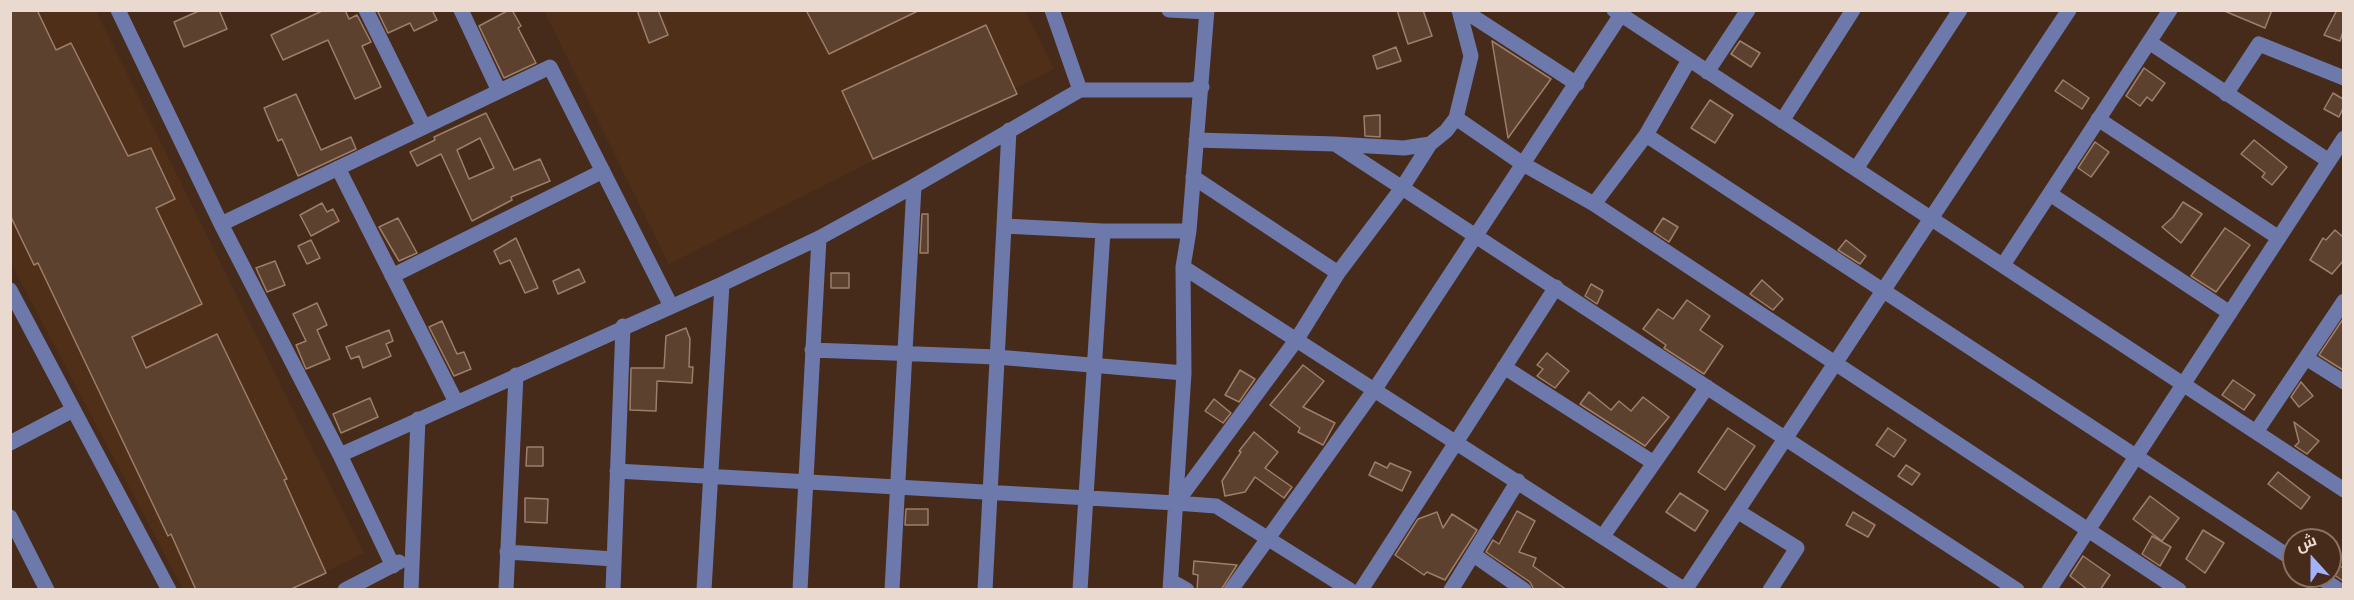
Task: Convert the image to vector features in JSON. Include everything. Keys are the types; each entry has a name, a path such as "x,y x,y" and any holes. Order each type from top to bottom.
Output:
{"street":[{"path":"118,10 221,224 340,455 393,566"},
{"path":"366,10 424,127"},
{"path":"461,10 500,92"},
{"path":"1052,10 1080,90"},
{"path":"1169,10 1207,11 1189,231 1183,267 1184,373 1170,585 1187,590"},
{"path":"1461,10 1577,84"},
{"path":"1176,503 1297,339 1338,273 1402,188 1430,144 1456,118 1471,56 1461,10"},
{"path":"1707,72 1748,10"},
{"path":"1782,121 1853,10"},
{"path":"1856,169 1960,10"},
{"path":"1183,267 1376,389 1685,590 2069,10"},
{"path":"2003,265 2170,10"},
{"path":"1231,590 1376,389 1577,84 1620,12 1707,72 2184,383 2343,490"},
{"path":"2149,42 2329,161"},
{"path":"2226,94 2259,44 2343,78"},
{"path":"1594,204 1646,135 1689,60"},
{"path":"221,224 550,67 671,306"},
{"path":"340,455 623,326 722,284 819,238 1080,90 1191,90 1202,87"},
{"path":"1456,118 1523,164 1594,204 2179,590"},
{"path":"2098,119 2278,238"},
{"path":"985,590 1009,130"},
{"path":"1646,135 2282,552"},
{"path":"2049,590 2343,138"},
{"path":"1196,140 1404,148 1430,144"},
{"path":"1335,144 2017,590"},
{"path":"338,168 456,402"},
{"path":"392,276 603,171"},
{"path":"1193,177 1338,273"},
{"path":"892,590 914,186"},
{"path":"2050,194 2230,312"},
{"path":"1004,226 1102,231 1189,231"},
{"path":"1080,590 1102,231"},
{"path":"800,590 804,482 819,238"},
{"path":"704,590 722,284"},
{"path":"1361,590 1556,287"},
{"path":"10,290 169,590"},
{"path":"2256,432 2343,301"},
{"path":"613,590 623,326"},
{"path":"812,350 997,357 1094,363 1184,373"},
{"path":"2306,358 2343,382"},
{"path":"1504,367 1654,463"},
{"path":"506,590 516,375"},
{"path":"1603,536 1707,387"},
{"path":"10,443 73,410"},
{"path":"411,590 418,419"},
{"path":"617,471 1216,506 1350,590"},
{"path":"1451,590 1518,481"},
{"path":"1737,511 1797,548 1770,590"},
{"path":"10,517 47,590"},
{"path":"507,552 614,559"},
{"path":"345,590 412,555"},
{"path":"1474,555 1524,590"}],"shaded area":[{"path":"10,11 96,11 364,553 291,589 183,589 11,263"},
{"path":"544,11 1025,11 1054,69 669,264"}],"building":[{"path":"10,10 37,10 56,50 71,43 128,156 151,148 175,199 156,208 202,304 132,337 146,368 217,334 287,479 284,480 326,573 289,590 196,590 171,534 168,536 38,263 34,265 10,215"},
{"path":"201,10 219,10 227,29 184,47 174,22"},
{"path":"324,10 345,10 349,19 357,15 371,42 362,46 381,87 355,99 328,40 283,60 271,35"},
{"path":"377,10 437,10 433,12 437,20 414,31 410,23 388,33"},
{"path":"512,10 521,26 518,28 536,63 504,78 479,26"},
{"path":"637,10 658,10 668,35 649,43"},
{"path":"806,10 920,10 829,54"},
{"path":"1397,10 1423,10 1432,36 1408,44"},
{"path":"2222,10 2272,10 2265,28"},
{"path":"2337,10 2343,10 2343,32 2340,41 2324,35"},
{"path":"986,25 1017,94 873,159 842,91"},
{"path":"1492,41 1551,79 1508,138"},
{"path":"1740,41 1760,53 1751,67 1731,54"},
{"path":"1396,47 1401,61 1377,69 1373,56"},
{"path":"2144,68 2165,83 2152,101 2147,97 2140,106 2126,96"},
{"path":"2063,80 2089,98 2082,109 2055,91"},
{"path":"2333,93 2343,99 2343,108 2339,117 2324,109"},
{"path":"296,94 321,150 351,137 356,149 298,176 282,139 278,141 264,108"},
{"path":"1710,100 1733,115 1715,143 1691,128"},
{"path":"486,113 514,170 540,159 550,181 511,197 512,200 472,221 441,154 417,166 410,152 435,140 434,137","holes":["480,138 494,168 469,179 457,150"]},
{"path":"1380,115 1380,137 1365,136 1364,116"},
{"path":"2254,140 2287,167 2272,185 2262,177 2265,173 2241,154"},
{"path":"2095,142 2109,152 2091,177 2078,168"},
{"path":"2183,202 2202,214 2181,243 2162,227 2173,217"},
{"path":"322,203 327,212 333,209 339,221 311,236 300,215"},
{"path":"922,214 928,214 928,253 920,253"},
{"path":"398,218 417,253 399,261 379,227"},
{"path":"1663,218 1678,227 1669,242 1654,232"},
{"path":"2225,228 2250,245 2216,292 2191,276"},
{"path":"2335,230 2343,237 2343,261 2332,274 2310,260 2323,238 2326,240"},
{"path":"516,238 538,288 525,293 510,260 500,264 494,251"},
{"path":"311,240 320,258 307,264 298,246"},
{"path":"1846,240 1866,256 1860,264 1838,250"},
{"path":"275,261 285,285 267,292 256,268"},
{"path":"579,269 585,282 558,294 553,281"},
{"path":"831,273 849,273 849,288 831,288"},
{"path":"1762,280 1783,299 1773,310 1750,294"},
{"path":"1591,284 1603,291 1597,304 1585,296"},
{"path":"1687,300 1710,316 1700,330 1723,346 1704,374 1664,348 1666,345 1643,329 1658,309 1673,319"},
{"path":"317,303 327,325 317,330 330,359 306,369 296,345 306,341 293,314"},
{"path":"2343,319 2343,370 2319,355"},
{"path":"442,321 457,354 464,352 471,369 454,376 429,327"},
{"path":"686,328 690,339 689,367 693,367 692,383 657,381 656,411 630,410 631,368 664,368 666,336"},
{"path":"389,330 393,341 386,344 391,356 363,368 359,356 351,359 346,347"},
{"path":"1547,353 1569,371 1555,388 1537,376 1543,369 1537,365"},
{"path":"1303,365 1324,381 1303,407 1335,423 1323,445 1298,432 1300,428 1270,405"},
{"path":"1240,370 1255,379 1239,402 1225,395"},
{"path":"2233,380 2255,395 2244,410 2222,395"},
{"path":"2301,382 2313,396 2299,407 2291,397"},
{"path":"1589,392 1611,410 1619,401 1631,411 1643,397 1669,417 1645,446 1580,404"},
{"path":"370,398 378,417 341,433 333,414"},
{"path":"1214,399 1231,413 1223,423 1205,411"},
{"path":"2294,422 2319,441 2307,454 2295,446 2299,442"},
{"path":"1728,428 1755,446 1725,490 1698,472"},
{"path":"1888,428 1906,440 1894,457 1876,445"},
{"path":"1254,432 1278,452 1265,468 1292,487 1284,498 1255,477 1245,492 1225,496 1222,481 1241,452 1239,451"},
{"path":"527,447 543,447 543,466 526,466"},
{"path":"1375,462 1387,468 1390,463 1411,472 1402,491 1369,475"},
{"path":"1906,465 1920,474 1912,485 1898,476"},
{"path":"2278,472 2310,497 2301,509 2268,484"},
{"path":"1680,493 1708,511 1695,531 1666,512"},
{"path":"2150,496 2179,518 2162,541 2133,519"},
{"path":"525,498 548,499 547,523 525,522"},
{"path":"906,509 928,509 928,525 905,525"},
{"path":"1517,511 1535,521 1519,552 1536,558 1533,566 1567,590 1534,590 1530,582 1486,552 1493,540 1499,544"},
{"path":"1437,512 1443,528 1452,514 1477,530 1445,580 1427,572 1424,575 1395,555 1418,519"},
{"path":"1853,512 1875,525 1868,537 1846,525"},
{"path":"2203,530 2224,543 2205,573 2186,559"},
{"path":"2152,536 2171,547 2160,566 2142,554"},
{"path":"2083,556 2110,575 2100,590 2088,590 2070,576"},
{"path":"1194,561 1237,565 1221,590 1197,590 1198,575 1193,574"}]}
